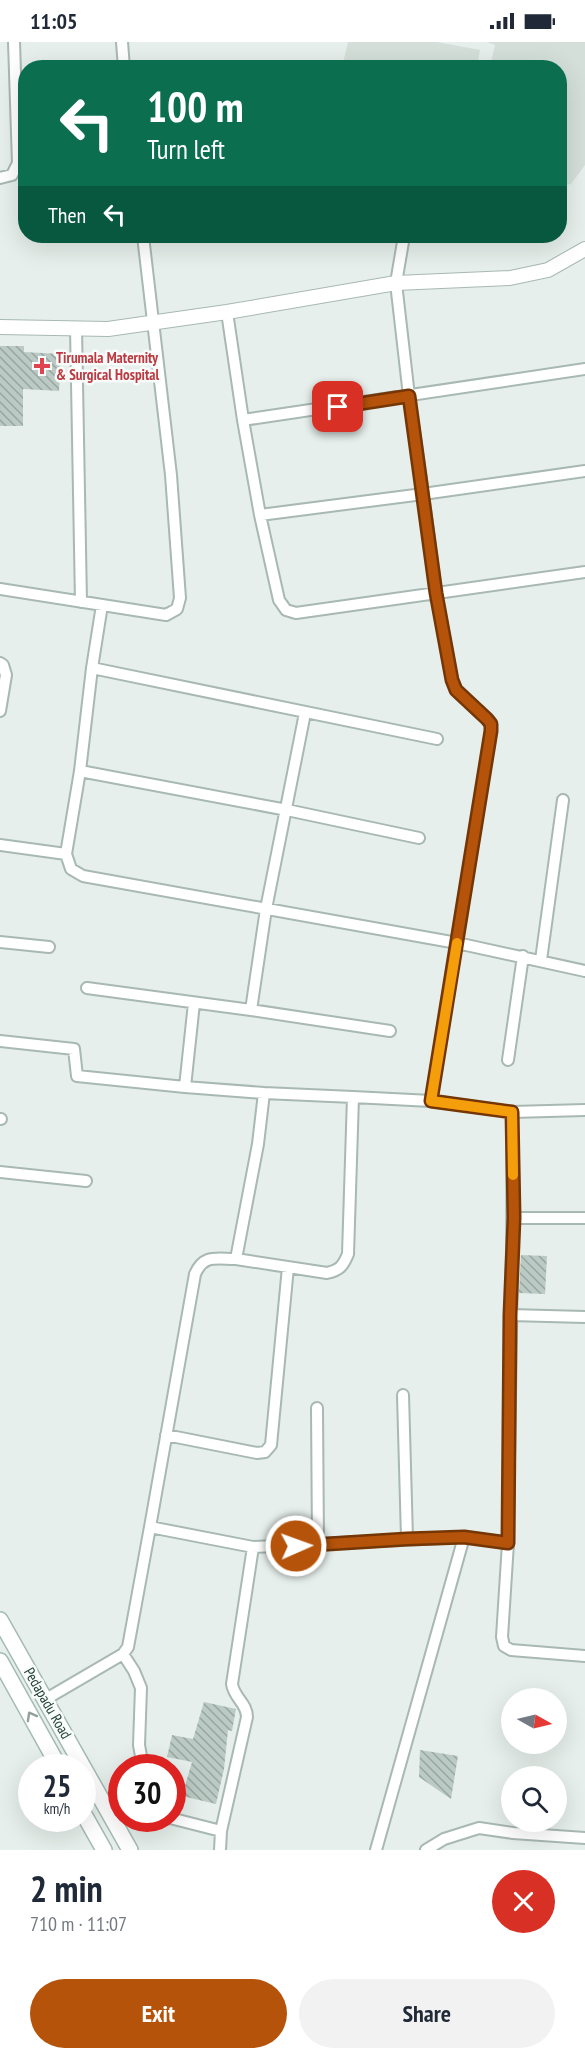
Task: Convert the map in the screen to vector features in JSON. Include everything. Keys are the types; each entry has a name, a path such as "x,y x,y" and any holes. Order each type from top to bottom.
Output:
{"main road":[{"name":"Pedapadu Road","path":"0,1620 130,1850"},
{"name":"Pedapadu Road","path":"0,1661 52,1754"},
{"path":"94,1832 104,1850"}],"street":[{"path":"0,178 12,175 18,163 14,42"},
{"path":"122,42 123,60"},
{"path":"0,589 166,615 177,609 180,598 171,475 143,243"},
{"path":"403,243 396,284 436,593 452,680 456,690 491,724 431,1101"},
{"path":"0,327 108,328 227,312 396,284 510,278 548,270 585,249"},
{"path":"227,312 260,515 279,600 286,610 296,613 585,572"},
{"path":"76,328 81,602"},
{"path":"243,420 585,369"},
{"path":"260,515 585,471"},
{"path":"102,605 80,771 66,854 71,868 83,876 457,943 585,971"},
{"path":"0,663 6,675 0,711"},
{"path":"92,668 437,739"},
{"path":"251,1010 266,909 305,712"},
{"path":"80,771 287,810 419,838"},
{"path":"541,960 563,800"},
{"path":"0,845 66,854"},
{"path":"0,942 49,947"},
{"path":"508,1060 523,956"},
{"path":"87,988 390,1031"},
{"path":"185,1088 194,1003"},
{"path":"0,1041 74,1049 77,1076 185,1088 431,1101 512,1112 585,1110"},
{"path":"236,1259 258,1144 264,1093"},
{"path":"46,1699 123,1654 128,1647 195,1274 199,1264 209,1259 236,1259 327,1273 343,1265 348,1254 353,1097"},
{"path":"512,1112 514,1218 510,1315 508,1543 502,1637 504,1646 511,1650 585,1656"},
{"path":"0,1172 86,1182"},
{"path":"514,1218 585,1218"},
{"path":"166,1435 257,1453 265,1452 271,1445 288,1267"},
{"path":"510,1315 585,1317"},
{"path":"403,1395 407,1539"},
{"path":"317,1408 318,1545"},
{"path":"150,1527 253,1547 464,1537 508,1543"},
{"path":"376,1850 464,1537"},
{"path":"220,1850 221,1832 247,1717 247,1710 235,1697 232,1684 253,1547"},
{"path":"123,1654 141,1688 140,1754"},
{"path":"186,1822 221,1832"},
{"path":"426,1850 444,1839 479,1828 585,1838"}],"shaded area":[{"path":"348,42 437,42 480,50 478,60 344,60"},
{"path":"487,42 585,42 585,165 571,184 567,185 567,60 492,60 495,45"}],"building":[{"path":"0,346 24,346 24,352 61,354 59,391 23,389 23,426 0,426"},
{"path":"521,1255 547,1256 545,1294 519,1293"},
{"path":"204,1702 236,1709 232,1731 228,1730 224,1769 216,1804 186,1797 186,1782 192,1762 186,1761 186,1754 168,1754 172,1735 193,1739"},
{"path":"420,1750 458,1756 451,1799 419,1777"}],"slow traffic":[{"path":"457,943 431,1101 512,1112 513,1175"}],"place":[{"name":"Tirumala Maternity & Surgical Hospital","path":"42,366"}],"route":[{"path":"296,1546 464,1537 508,1543 510,1315 514,1218 512,1112 431,1101 491,724 456,690 452,680 436,593 409,396 338,407"}]}
